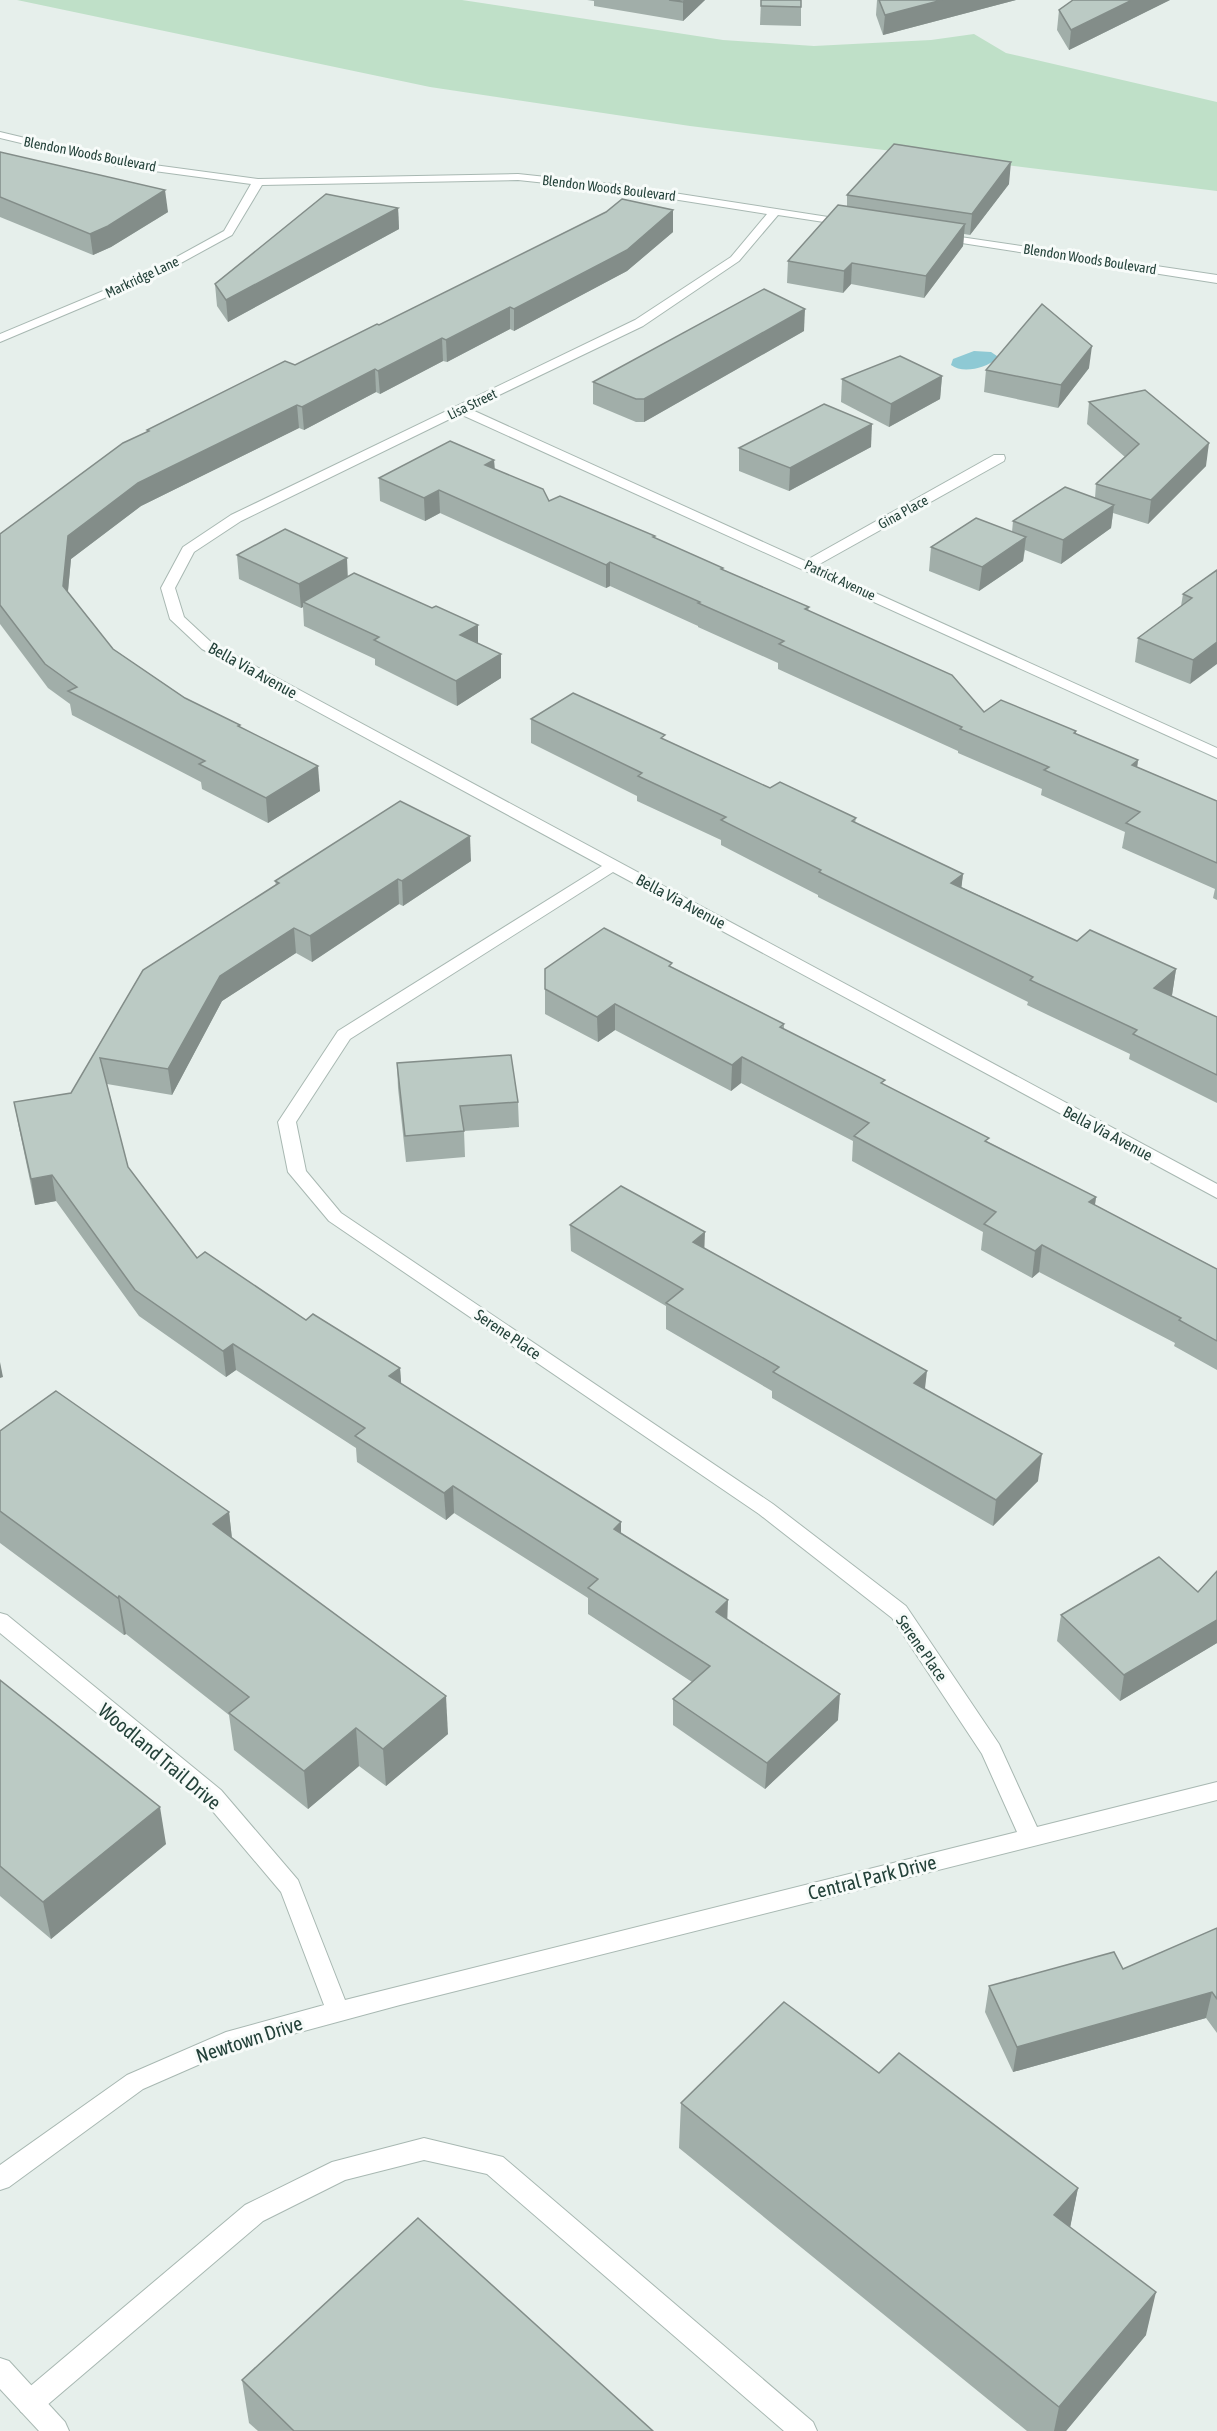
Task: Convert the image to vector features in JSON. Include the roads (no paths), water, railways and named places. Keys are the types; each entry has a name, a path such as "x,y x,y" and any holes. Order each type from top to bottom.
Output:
{"street":[{"name":"Blendon Woods Boulevard","path":"0,135 117,162 258,182 518,177 622,188 866,226"},
{"name":"Markridge Lane","path":"0,338 155,273 228,233 258,182"},
{"name":"Lisa Street","path":"168,588 188,550 236,518 639,323 735,259 775,212"},
{"name":"Blendon Woods Boulevard","path":"923,234 1217,279"},
{"name":"Patrick Avenue","path":"461,410 1217,754"},
{"name":"Gina Place","path":"807,566 999,458"},
{"name":"Bella Via Avenue","path":"168,588 177,619 207,646 1217,1192"},
{"name":"Serene Place","path":"614,865 344,1035 287,1122 297,1172 335,1217 766,1509 899,1612 991,1750 1030,1838"},
{"name":"Woodland Trail Drive","path":"0,1621 213,1796 290,1887 338,2011"},
{"name":"Central Park Drive","path":"528,1963 1217,1791"},
{"name":"Newtown Drive","path":"0,2180 135,2082 226,2042 528,1963"},
{"path":"30,2403 254,2213 341,2170 424,2149 494,2164 804,2431"},
{"path":"0,2370 56,2431"}],"water":[{"path":"974,351 991,352 997,356 997,359 974,369 956,368 951,365 953,359"}]}
